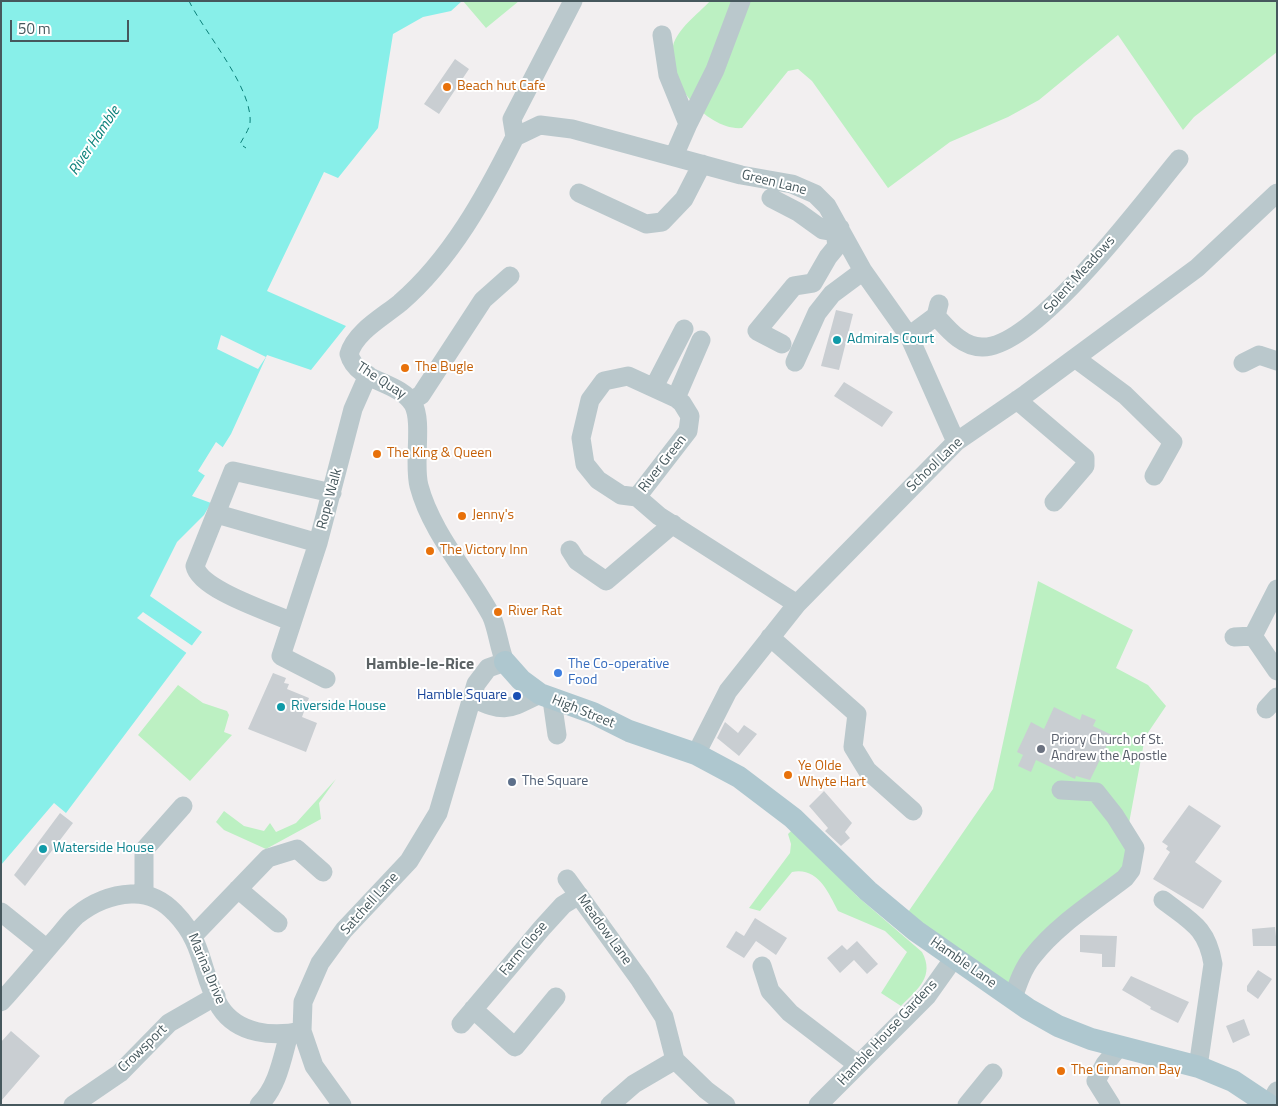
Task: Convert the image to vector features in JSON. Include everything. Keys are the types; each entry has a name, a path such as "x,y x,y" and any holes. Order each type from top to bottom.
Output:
{"main road":[{"path":"505,662 521,680 546,697"},
{"name":"High Street","path":"546,697 593,713 630,731 696,754"},
{"name":"Hamble Lane","path":"696,754 732,772 775,803 806,830 868,891 916,931 1013,998 1058,1026 1091,1039 1198,1067 1233,1081 1269,1105"}],"street":[{"path":"515,137 512,119 573,1"},
{"path":"674,156 714,70 741,1"},
{"path":"662,35 668,75 688,124"},
{"name":"Green Lane","path":"515,137 540,125 572,129 702,164 803,187 815,194 827,206 838,230 863,271 909,336 956,442"},
{"name":"The Quay","path":"505,662 492,616 423,500 417,471 417,418 411,401 396,389 368,376 351,360 349,354 355,341 400,303 443,257 494,179 515,137"},
{"name":"Solent Meadows","path":"909,336 938,309 952,334 966,343 980,347 993,346 1015,336 1056,305 1179,159"},
{"path":"579,193 646,224 662,222 684,199 702,164"},
{"name":"School Lane","path":"696,754 728,691 797,604 956,442 1017,400 1197,268 1277,194"},
{"path":"770,198 798,212 823,230 838,230 837,246 828,257 813,283 794,286 757,331 782,344"},
{"path":"795,362 817,312 832,294 863,271"},
{"path":"411,401 421,394 483,300 510,276"},
{"path":"654,386 684,329"},
{"path":"676,398 701,340"},
{"path":"1243,363 1259,355 1277,361"},
{"path":"1075,358 1125,395 1173,442 1154,476"},
{"name":"Rope Walk","path":"326,678 280,656 318,543 353,409 368,376"},
{"name":"River Green","path":"637,497 688,431 690,416 682,403 676,398 654,386 628,376 604,381 590,400 581,438 585,464 598,480 620,495 637,497 673,524 797,604"},
{"path":"1017,400 1084,458 1084,466 1054,502"},
{"path":"292,622 220,590 196,571 198,558 232,474 236,470 332,493"},
{"path":"217,514 318,543"},
{"path":"570,550 576,561 606,581 673,524"},
{"path":"1254,636 1277,590"},
{"path":"1234,637 1254,636"},
{"path":"1254,636 1272,665"},
{"path":"770,637 856,714 853,747 867,770 913,811"},
{"path":"472,698 480,678 488,668 505,662"},
{"path":"546,697 557,735"},
{"name":"High Street","path":"472,698 495,708 510,709 546,697"},
{"name":"Satchell Lane","path":"342,1105 314,1066 296,1032 302,1002 320,963 344,930 409,861 438,813 472,698"},
{"path":"1013,998 1021,976 1033,956 1060,929 1125,878 1131,870 1135,848 1115,816 1096,792 1061,790"},
{"path":"144,894 144,850 183,806"},
{"path":"193,936 268,858 297,849 323,872"},
{"name":"Meadow Lane","path":"567,879 646,979 664,1017 675,1060"},
{"path":"238,889 278,923"},
{"name":"Marina Drive","path":"1,1002 75,917 96,902 121,895 144,894 166,904 186,925 193,936 221,1008 239,1025 261,1034 296,1032"},
{"name":"Farm Close","path":"461,1024 563,905 579,895"},
{"path":"1163,900 1200,928 1214,964 1198,1067"},
{"path":"1,912 48,949"},
{"name":"Hamble House Gardens","path":"818,1105 927,996 954,958"},
{"path":"762,966 770,991 790,1013 858,1065"},
{"name":"Crowsport","path":"73,1105 120,1072 169,1023 216,996"},
{"path":"473,1009 515,1047 556,997"},
{"path":"259,1105 267,1097 296,1032"},
{"path":"1111,1105 1096,1081 1105,1064 1119,1047"},
{"path":"610,1105 634,1084 675,1060 706,1090 726,1105"},
{"path":"966,1105 992,1073"},
{"path":"1269,1105 1277,1090"}],"green space":[{"path":"463,1 519,1 486,28"},
{"path":"710,1 1277,1 1277,52 1194,117 1183,130 1118,35 1039,100 1008,117 950,142 888,188 812,81 798,69 788,71 742,128 729,127 716,121 703,113 691,101 675,74 672,60 673,46 683,28"},
{"path":"1038,581 1133,630 1116,668 1148,685 1166,706 1145,737 1127,834 1138,855 1005,990 904,918 993,789"},
{"path":"178,685 203,703 227,711 229,715 224,732 232,735 190,781 138,735"},
{"path":"336,779 319,803 321,819 266,849 224,830 216,822 224,811 244,826 264,831 270,823 276,832 296,823"},
{"path":"794,828 857,896 922,952 926,961 926,975 919,988 901,1006 881,993 907,952 885,931 838,911 826,889 809,873 801,871 792,872 760,911 749,908 790,853 791,844 788,834"}],"water":[{"name":"River Hamble","path":"1,1 462,1 451,11 423,17 393,34 378,128 338,178 324,172 267,291 346,326 311,370 267,355 231,434 192,496 211,503 204,515 177,542 150,596 202,632 66,813 54,803 1,865"}],"pier":[{"path":"221,335 266,357 258,369 217,349"},
{"path":"216,442 225,449 207,477 198,471"},
{"path":"143,612 194,647 188,654 137,618"}],"building":[{"name":"Beach hut Cafe","path":"455,59 469,69 439,114 424,104"},
{"name":"Admirals Court","path":"836,310 853,314 839,370 821,366"},
{"name":"Admirals Court","path":"844,382 893,412 882,427 834,396"},
{"name":"Riverside House","path":"273,673 286,678 284,683 289,684 287,689 309,698 302,717 317,723 306,752 248,729"},
{"path":"1054,707 1080,720 1082,714 1096,720 1093,726 1112,735 1090,780 1076,776 1075,779 1036,760 1031,772 1018,766 1023,755 1017,752 1031,722 1044,729"},
{"path":"725,722 738,733 744,725 757,734 739,756 717,738"},
{"path":"824,791 852,823 845,832 850,838 841,846 825,831 828,828 809,806"},
{"path":"1189,805 1221,826 1195,862 1222,881 1203,909 1153,879 1170,852 1166,849 1168,846 1162,842"},
{"name":"Waterside House","path":"60,813 73,823 25,886 14,875"},
{"path":"755,918 787,938 776,955 756,941 744,958 726,947 736,931 744,936"},
{"path":"1275,927 1277,946 1253,946 1252,929"},
{"path":"1080,935 1117,936 1115,967 1102,967 1102,954 1080,952"},
{"path":"857,941 878,964 867,974 854,960 840,973 827,958 842,945 847,950"},
{"path":"1258,970 1272,979 1258,999 1247,991 1247,986"},
{"path":"1131,976 1189,1002 1178,1023 1150,1009 1151,1007 1122,990"},
{"path":"1244,1019 1250,1035 1233,1043 1226,1026"},
{"path":"11,1031 40,1056 1,1101 1,1042"}],"ferry route":[{"path":"189,1 236,77 244,94 249,109 250,123 240,144 246,148"}],"place":[{"name":"Beach hut Cafe","path":"447,87"},
{"name":"Admirals Court","path":"837,340"},
{"name":"The Bugle","path":"405,368"},
{"name":"The King & Queen","path":"377,454"},
{"name":"Jenny's","path":"462,516"},
{"name":"The Victory Inn","path":"430,551"},
{"name":"River Rat","path":"498,612"},
{"name":"The Co-operative Food","path":"558,673"},
{"name":"Hamble Square","path":"517,696"},
{"name":"Riverside House","path":"281,707"},
{"name":"Priory Church of St. Andrew the Apostle","path":"1041,749"},
{"name":"Ye Olde Whyte Hart","path":"788,775"},
{"name":"The Square","path":"512,782"},
{"name":"Waterside House","path":"43,849"},
{"name":"The Cinnamon Bay","path":"1061,1071"}],"district":[{"name":"Hamble-le-Rice","path":"420,665"}]}
